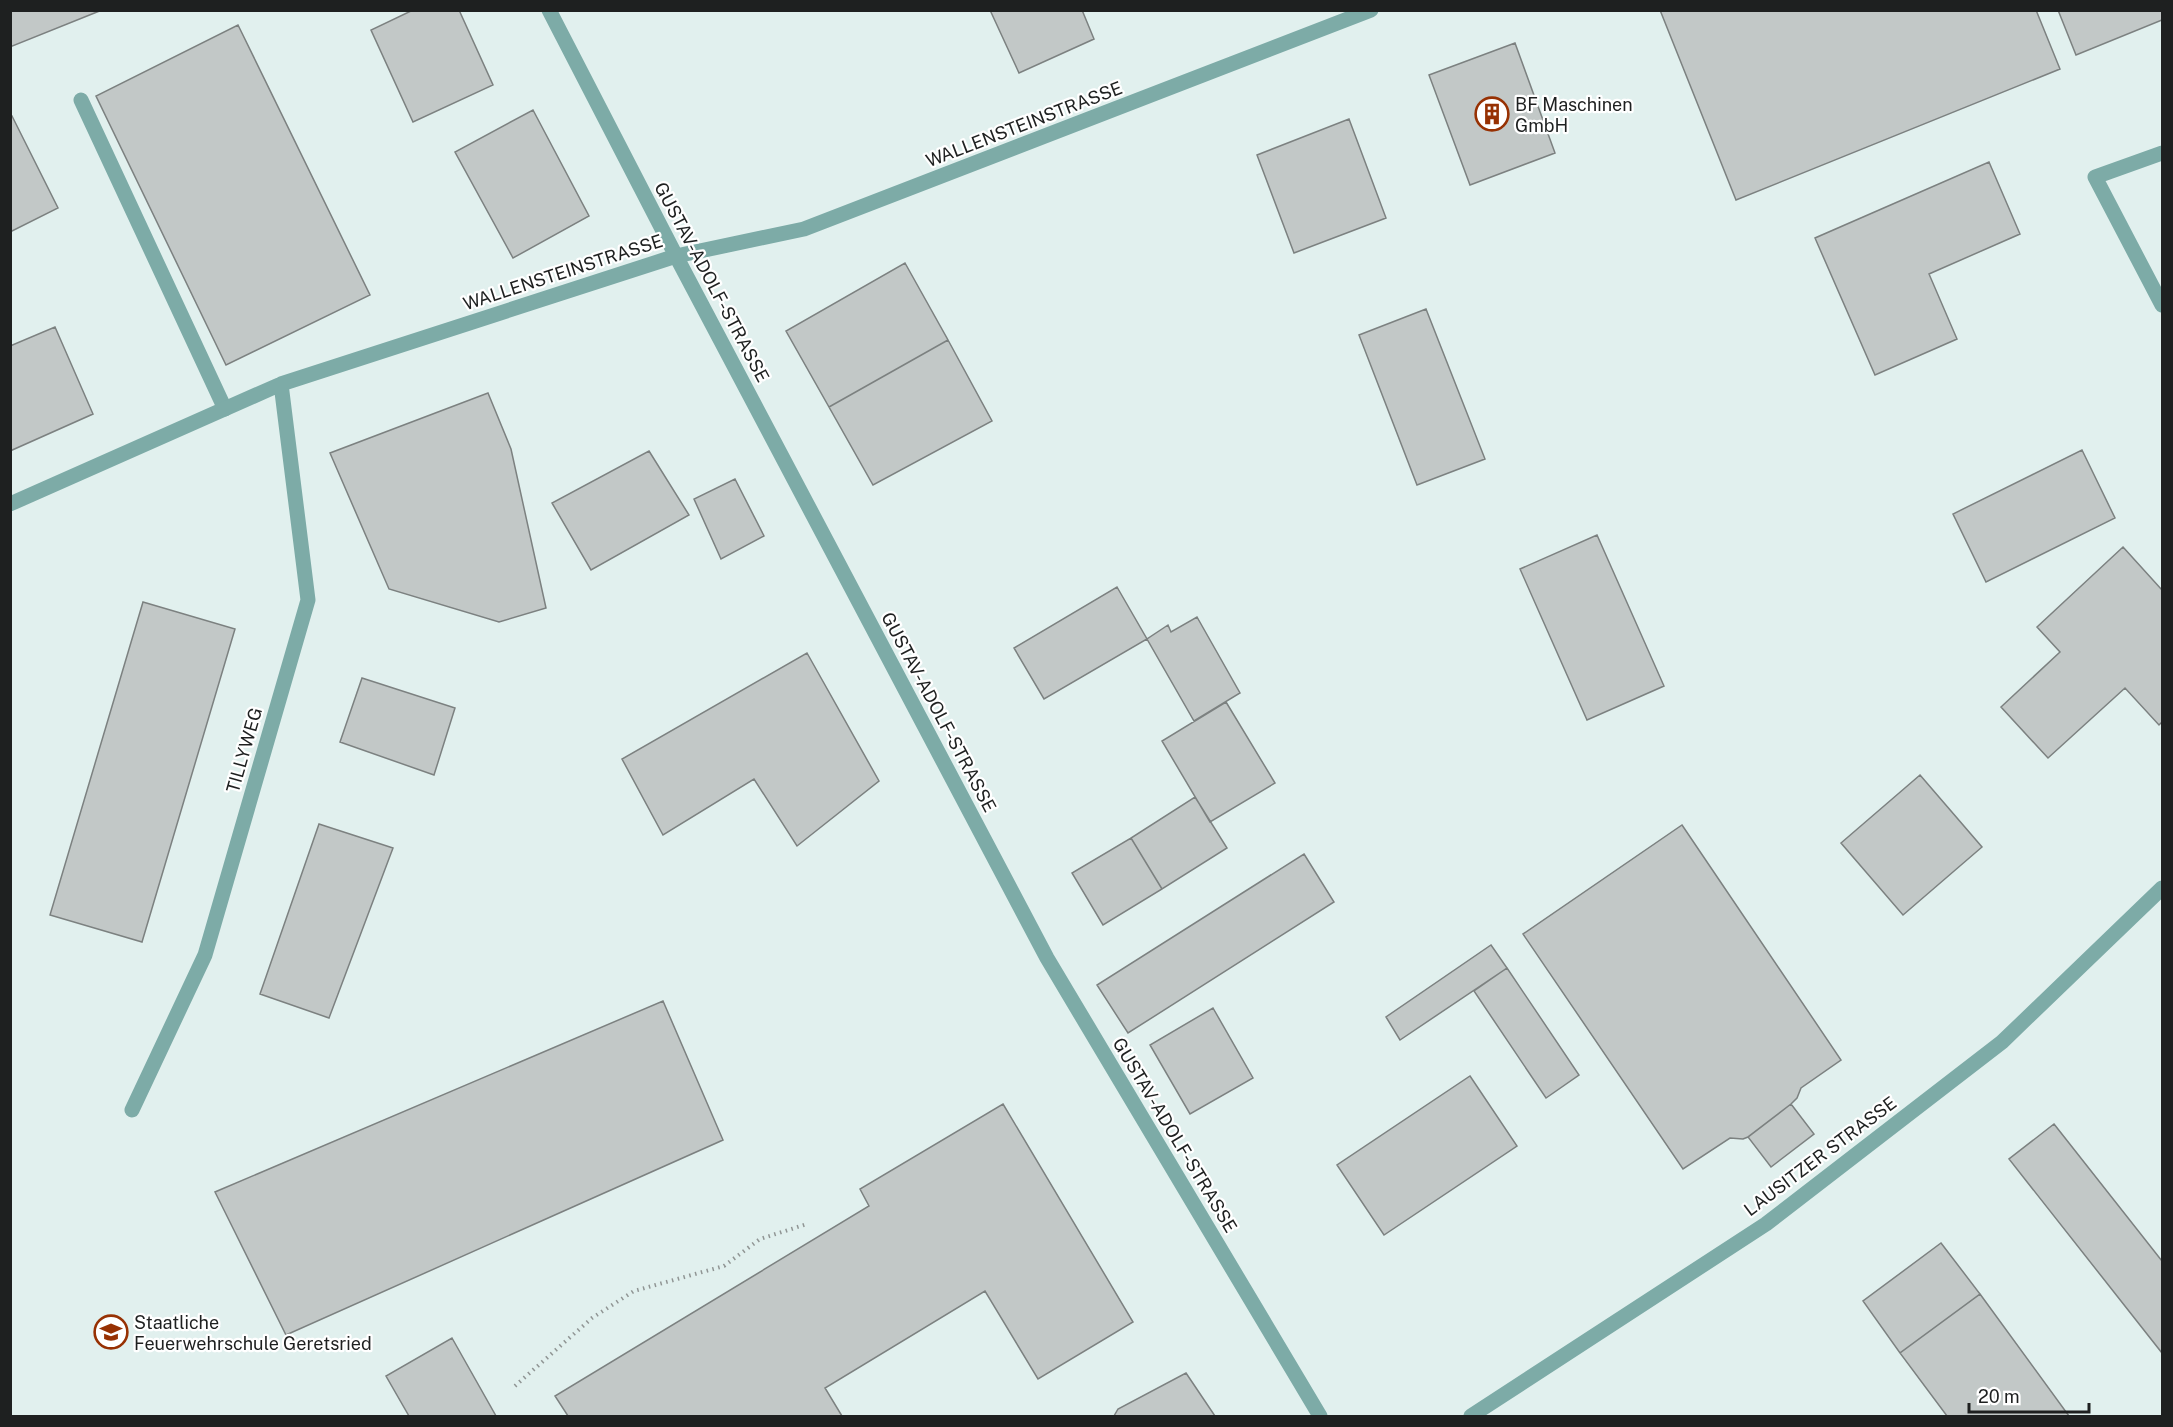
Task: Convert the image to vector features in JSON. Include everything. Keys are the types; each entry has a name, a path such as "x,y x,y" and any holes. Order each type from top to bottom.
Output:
{"street":[{"name":"GUSTAV-ADOLF-STRASSE","path":"549,10 676,256 1047,958 1320,1416"},
{"name":"WALLENSTEINSTRASSE","path":"10,504 281,384 676,256 804,229 1371,10"},
{"path":"81,100 225,409"},
{"path":"2163,153 2095,177 2163,305"},
{"name":"TILLYWEG","path":"132,1110 205,955 308,600 281,384"},
{"name":"LAUSITZER STRASSE","path":"1471,1416 1766,1224 2002,1042 2163,888"}],"path":[{"path":"515,1386 592,1318 634,1291 724,1266 760,1239 807,1224"}],"shaded area":[{"path":"10,11 2162,11 2162,1416 11,1416"}],"building":[{"path":"10,10 102,10 10,47"},
{"path":"413,10 459,10 493,85 413,122 371,30"},
{"path":"990,10 1082,10 1094,39 1019,73"},
{"path":"1660,10 2036,10 2060,69 1736,200"},
{"path":"2058,10 2162,10 2162,20 2076,55"},
{"path":"238,25 370,295 226,365 96,96"},
{"name":"BF Maschinen GmbH","path":"1515,43 1555,153 1470,185 1429,75"},
{"path":"533,110 589,216 513,258 455,152"},
{"path":"12,116 58,208 10,232 10,117"},
{"path":"1349,119 1386,218 1294,253 1257,155"},
{"path":"1989,162 2020,234 1929,274 1957,339 1875,375 1815,238"},
{"path":"905,263 948,340 829,407 786,331"},
{"path":"1426,309 1485,459 1417,485 1359,335"},
{"path":"55,327 93,414 10,451 10,346"},
{"path":"948,340 992,421 873,485 829,407"},
{"path":"488,393 511,449 546,608 499,622 389,589 330,453"},
{"path":"2082,450 2115,518 1986,582 1953,514"},
{"path":"649,451 689,515 591,570 552,503"},
{"path":"735,479 764,536 721,559 694,499"},
{"path":"1597,535 1664,686 1587,720 1520,569"},
{"path":"2123,547 2162,590 2162,722 2159,725 2125,688 2048,758 2001,707 2060,652 2037,627"},
{"path":"1117,587 1147,639 1044,699 1014,648"},
{"path":"143,602 235,629 142,942 50,915"},
{"path":"1197,617 1240,693 1194,721 1147,639 1168,625 1171,632"},
{"path":"807,653 879,781 797,846 754,779 663,835 622,759"},
{"path":"362,678 455,708 434,775 340,742"},
{"path":"1226,702 1275,783 1210,822 1162,741"},
{"path":"1920,775 1982,847 1903,915 1841,843"},
{"path":"1195,797 1227,848 1162,889 1131,838"},
{"path":"319,824 393,848 329,1018 260,994"},
{"path":"1682,825 1841,1060 1801,1088 1797,1098 1791,1104 1748,1137 1730,1138 1683,1169 1523,934"},
{"path":"1131,838 1162,889 1103,925 1072,873"},
{"path":"1304,854 1334,902 1128,1033 1097,985"},
{"path":"1491,945 1507,968 1400,1040 1386,1017"},
{"path":"1507,968 1579,1075 1546,1098 1474,991"},
{"path":"663,1001 723,1140 286,1335 215,1192"},
{"path":"1213,1008 1253,1078 1190,1114 1150,1045"},
{"path":"1470,1076 1517,1146 1384,1235 1337,1165"},
{"path":"1003,1104 1133,1322 1038,1379 985,1291 825,1388 842,1416 568,1416 555,1396 869,1206 860,1189"},
{"path":"1791,1104 1814,1134 1771,1167 1748,1137"},
{"path":"2054,1124 2162,1261 2162,1353 2009,1159"},
{"path":"1941,1243 1980,1294 1900,1353 1863,1301"},
{"path":"1980,1294 2069,1416 1947,1416 1900,1353"},
{"path":"452,1338 496,1416 409,1416 386,1376"},
{"path":"1186,1373 1215,1416 1114,1416 1118,1409"}],"place":[{"name":"BF Maschinen GmbH","path":"1492,114"},
{"name":"Staatliche Feuerwehrschule Geretsried","path":"111,1332"}]}
